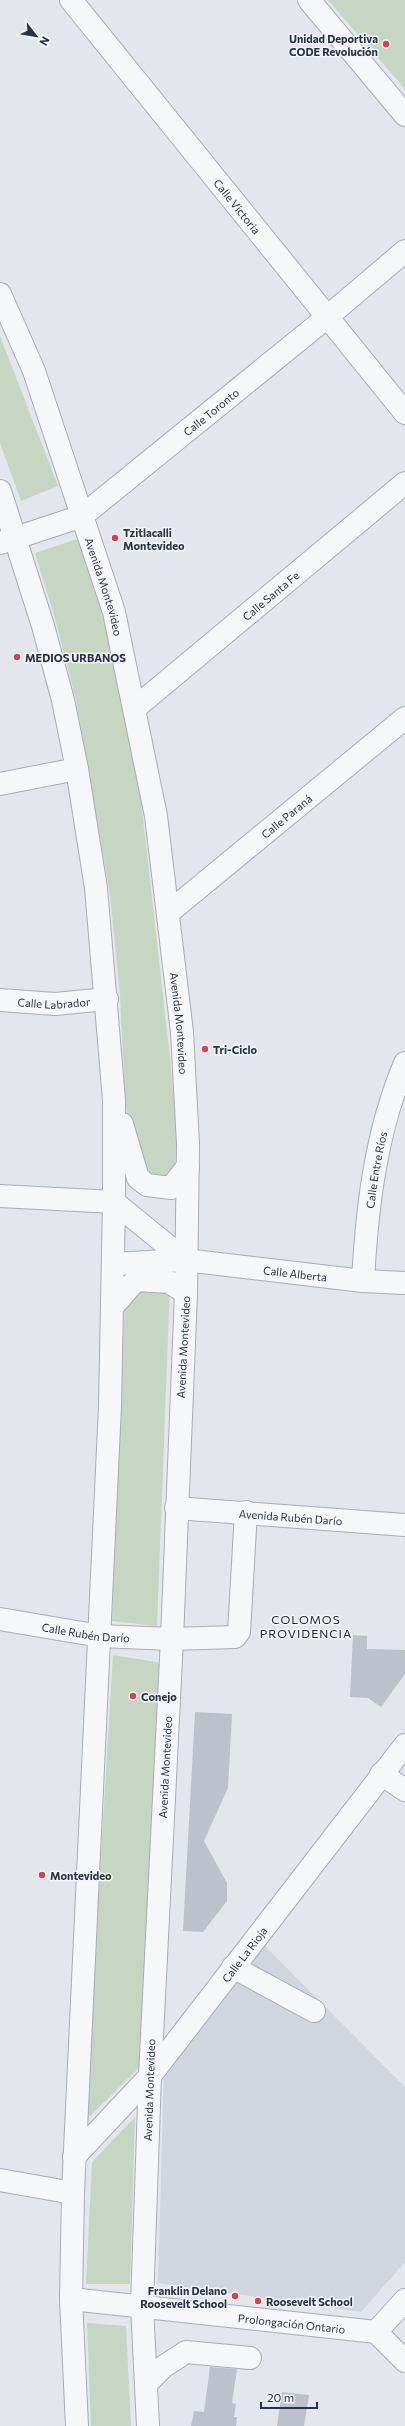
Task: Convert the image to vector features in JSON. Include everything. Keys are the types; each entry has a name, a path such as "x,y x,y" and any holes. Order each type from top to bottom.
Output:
{"street":[{"name":"Calle Victoria","path":"71,0 326,318 405,413"},
{"path":"309,0 405,115"},
{"name":"Calle Toronto","path":"7,540 82,516 326,318 405,251"},
{"name":"Avenida Montevideo","path":"0,294 34,371 114,612 135,708 156,816 182,1032 188,1144 185,1260 186,1293 176,1508 172,1639 150,2076 142,2306 148,2426"},
{"name":"Calle Santa Fe","path":"135,708 405,483"},
{"path":"0,491 7,540 43,626 63,700 77,769 96,888 107,999 114,1100 114,1202 110,1406 74,2157 71,2298 77,2426"},
{"name":"Calle Paraná","path":"168,913 405,718"},
{"path":"0,784 77,769"},
{"name":"Calle Labrador","path":"0,1000 55,1004 107,999"},
{"name":"Calle Entre Ríos","path":"363,1280 367,1215 376,1160 405,1063"},
{"path":"114,1100 126,1134 135,1174 143,1183 171,1188 188,1166"},
{"path":"0,1196 114,1202 185,1260"},
{"name":"Calle Alberta","path":"113,1264 185,1260 363,1280 405,1283"},
{"path":"112,1306 136,1280 170,1282 186,1293"},
{"name":"Avenida Rubén Darío","path":"176,1508 405,1525"},
{"name":"Calle Rubén Darío","path":"0,1619 100,1636 172,1639 234,1637 239,1632 246,1512"},
{"name":"Calle La Rioja","path":"74,2157 150,2076 381,1774 405,1745"},
{"path":"381,1774 405,1790"},
{"path":"233,1967 314,2011"},
{"path":"0,2180 73,2193"},
{"name":"Prolongación Ontario","path":"71,2298 376,2332"},
{"path":"405,2300 376,2332 405,2361"},
{"path":"146,2384 163,2367 180,2354 186,2352 250,2358"}],"shaded area":[{"path":"263,1944 405,2087 405,2262 361,2312 158,2283 164,2071"}],"green space":[{"name":"Unidad Deportiva CODE Revolución","path":"328,0 405,0 405,89"},
{"path":"0,336 58,486 21,501 0,443"},
{"path":"83,537 102,601 139,783 177,1133 174,1182 137,1173 125,1100 120,995 110,894 76,700 55,618 35,553"},
{"path":"170,1285 157,1626 112,1621 125,1299 135,1288"},
{"path":"113,1655 162,1663 140,2067 85,2121"},
{"path":"135,2117 130,2284 86,2284 92,2162"},
{"path":"87,2323 126,2326 131,2426 91,2426"}],"building":[{"path":"353,1635 367,1636 367,1649 405,1650 405,1674 381,1707 368,1698 350,1697"},
{"path":"195,1712 232,1714 228,1788 204,1841 227,1883 227,1901 203,1932 183,1931"},
{"path":"210,2367 237,2369 232,2403 236,2404 234,2417 237,2417 236,2426 191,2426 194,2411 204,2412"},
{"path":"282,2392 309,2395 304,2426 277,2426"}],"place":[{"name":"Unidad Deportiva CODE Revolución","path":"386,44"},
{"name":"Tzitlacalli Montevideo","path":"115,538"},
{"name":"MEDIOS URBANOS","path":"17,657"},
{"name":"Tri-Ciclo","path":"205,1049"},
{"name":"Conejo","path":"133,1696"},
{"name":"Montevideo","path":"42,1875"},
{"name":"Franklin Delano Roosevelt School","path":"235,2296"},
{"name":"Roosevelt School","path":"258,2301"}],"district":[{"name":"COLOMOS PROVIDENCIA","path":"306,1626"}]}
